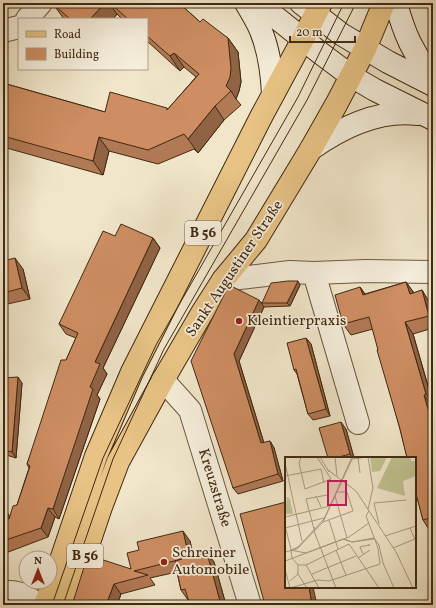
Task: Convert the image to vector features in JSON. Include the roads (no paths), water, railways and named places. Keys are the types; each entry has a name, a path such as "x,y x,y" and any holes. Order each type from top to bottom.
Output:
{"main road":[{"name":"Sankt Augustiner Straße","path":"68,605 118,462 202,313 223,280 256,240 312,150 351,76 384,3"},
{"name":"B 56","path":"45,605 96,456 132,372 273,94 303,39 313,7"}],"street":[{"path":"28,18 41,3"},
{"path":"246,3 265,42 270,63 273,94"},
{"path":"258,3 351,76 428,117"},
{"path":"396,3 410,44 433,78"},
{"path":"313,7 341,34 388,62 433,85"},
{"path":"3,31 18,27"},
{"path":"312,150 325,139 367,119 397,113 408,113 428,117"},
{"path":"223,280 290,272 433,272"},
{"path":"314,273 358,423"},
{"name":"Kreuzstraße","path":"163,380 190,410 250,605"},
{"path":"3,592 21,593 32,600 35,605"}],"tram line":[{"path":"52,605 103,458 156,345 298,97 344,3"},
{"path":"63,605 113,459 164,349 307,100 356,3"}],"place":[{"name":"Kleintierpraxis","path":"239,321"},
{"name":"Schreiner Automobile","path":"164,562"}]}
